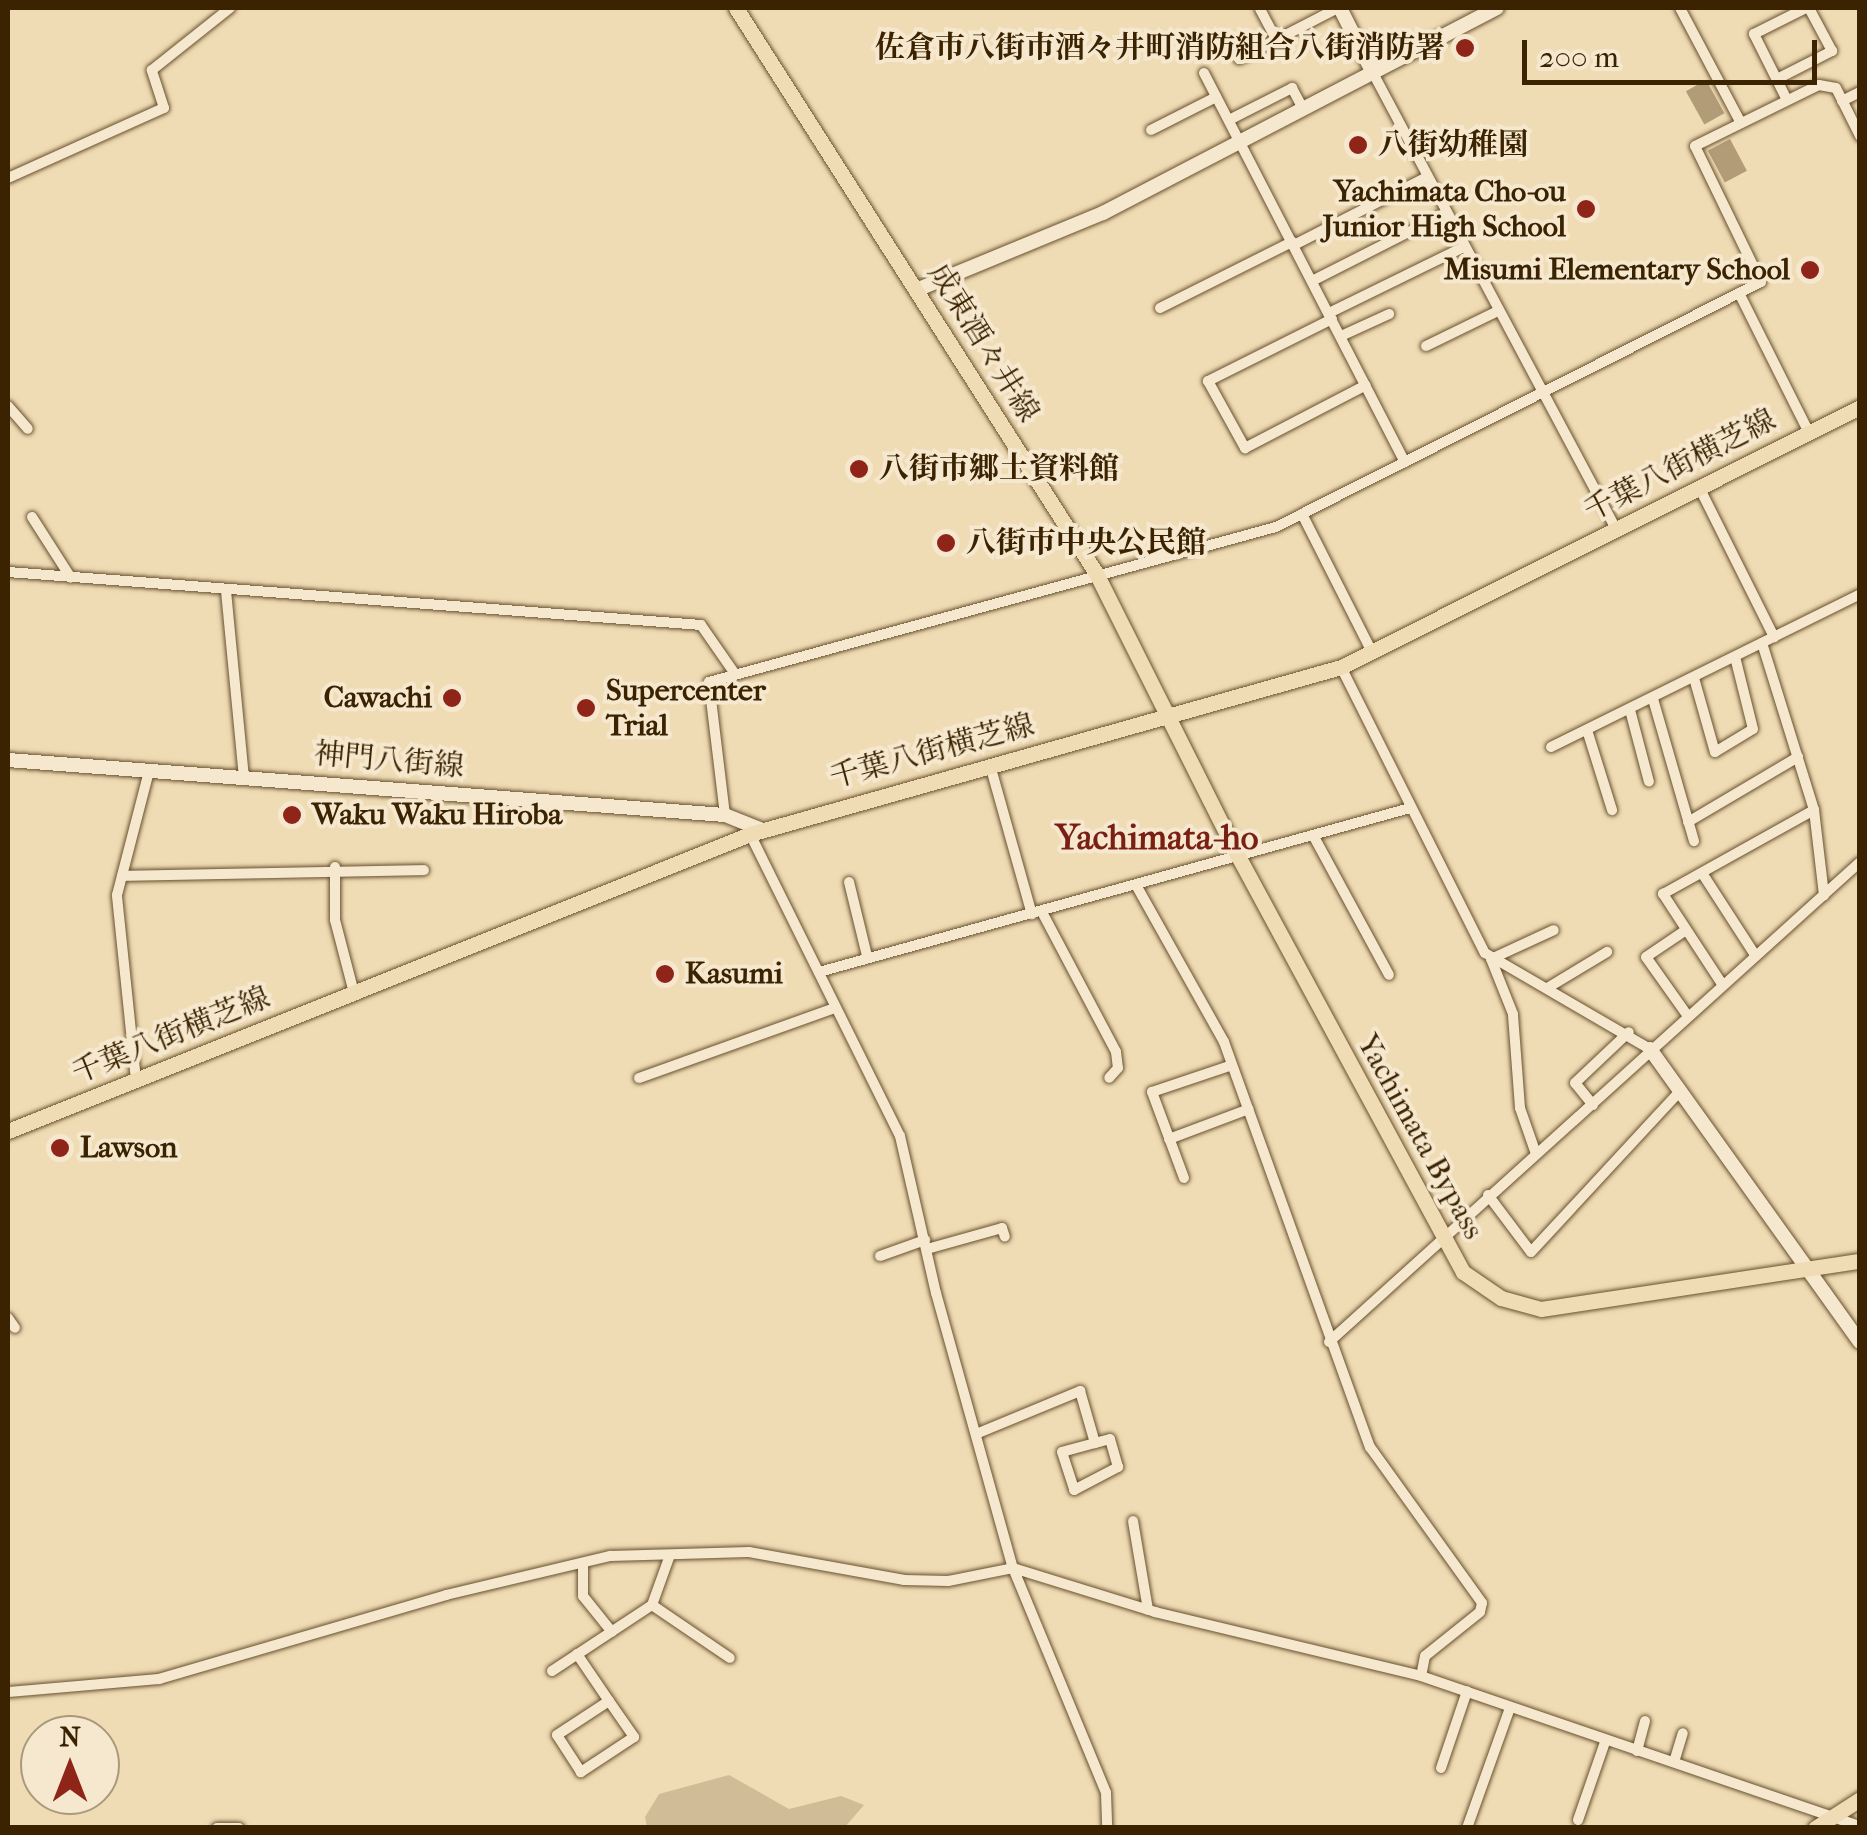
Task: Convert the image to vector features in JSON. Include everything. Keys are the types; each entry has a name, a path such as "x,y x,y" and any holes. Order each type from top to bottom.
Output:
{"main road":[{"name":"成東酒々井線","path":"736,8 1096,573 1166,718"},
{"name":"千葉八街横芝線","path":"8,1130 756,832 1341,667 1860,406"},
{"name":"Yachimata Bypass","path":"1166,718 1442,1241 1481,1288 1540,1309 1860,1261"},
{"path":"1814,1828 1860,1799"}],"street":[{"path":"8,178 164,108 152,70 230,8"},
{"path":"1238,58 1339,8 1616,530"},
{"path":"916,290 1103,214 1496,8"},
{"path":"1680,8 1741,123"},
{"path":"1777,79 1832,50 1807,8 1754,34 1787,100"},
{"path":"1260,9 1276,39"},
{"path":"1204,73 1406,462"},
{"path":"725,816 709,682 1096,573 1243,537 1302,514 1761,282 1695,146 1819,85 1836,88 1860,136"},
{"path":"1229,120 1292,88 1304,110"},
{"path":"1842,100 1860,92"},
{"path":"1151,130 1216,96"},
{"path":"1160,308 1427,177"},
{"path":"1312,281 1446,214"},
{"path":"1366,385 1245,448 1208,381 1464,247"},
{"path":"1739,293 1809,432"},
{"path":"1426,346 1498,311"},
{"path":"1341,336 1389,314"},
{"path":"8,406 28,429"},
{"path":"1699,487 1774,637"},
{"path":"1302,514 1372,652"},
{"path":"32,517 70,578"},
{"path":"8,560 12,573 702,625 736,674"},
{"path":"226,591 244,777"},
{"path":"1550,747 1860,594"},
{"path":"1762,643 1814,810 1824,895"},
{"path":"1694,678 1715,752 1753,729 1735,657"},
{"path":"1341,667 1491,960 1513,1014 1520,1108 1535,1151"},
{"path":"1652,699 1694,841"},
{"path":"1630,710 1649,782"},
{"path":"1587,730 1612,810"},
{"path":"1688,822 1798,757"},
{"name":"神門八街線","path":"8,760 725,816 756,832"},
{"path":"990,765 1036,913 1116,1052 1118,1068 1109,1078"},
{"path":"136,1080 117,894 148,771"},
{"path":"818,972 1410,808"},
{"path":"1722,984 1663,894 1814,810"},
{"path":"756,832 835,1008 900,1136 1013,1568 1106,1793 1106,1828"},
{"path":"1313,835 1389,975"},
{"path":"1330,1342 1535,1151 1593,1106 1686,1015 1860,862"},
{"path":"122,876 335,867 424,870"},
{"path":"335,867 335,920 354,993"},
{"path":"1702,872 1755,955"},
{"path":"848,882 867,956"},
{"path":"1136,885 1232,1065 1370,1447 1482,1604 1480,1612 1425,1656 1421,1676"},
{"path":"1491,960 1554,930"},
{"path":"1686,930 1646,956 1686,1015"},
{"path":"1549,988 1608,952"},
{"path":"1491,960 1629,1032 1650,1049 1804,1270 1860,1342"},
{"path":"639,1078 835,1008"},
{"path":"1593,1106 1575,1083 1629,1032"},
{"path":"1184,1178 1152,1092 1232,1065"},
{"path":"1488,1195 1531,1252 1678,1092"},
{"path":"1169,1139 1249,1109"},
{"path":"880,1256 1002,1228 1005,1236"},
{"path":"976,1434 1080,1390 1095,1443"},
{"path":"1110,1439 1118,1468 1074,1490 1062,1452 1095,1443 1110,1439"},
{"path":"1133,1521 1148,1610"},
{"path":"8,1692 159,1679 582,1563 749,1552 904,1580 948,1581 1013,1568 1148,1610 1421,1676 1860,1826"},
{"path":"552,1670 652,1605 670,1555"},
{"path":"582,1563 582,1596 612,1632"},
{"path":"652,1605 730,1658"},
{"path":"577,1654 634,1736 581,1772 557,1736 609,1701"},
{"path":"1441,1768 1467,1691"},
{"path":"1468,1828 1510,1708"},
{"path":"1637,1751 1646,1721"},
{"path":"1674,1762 1683,1733"},
{"path":"1578,1820 1605,1742"},
{"path":"216,1828 239,1828"}],"shaded area":[{"path":"1706,80 1724,113 1704,124 1686,91"},
{"path":"1730,139 1747,171 1725,183 1708,151"},
{"path":"729,1775 789,1809 841,1796 864,1805 845,1827 647,1827 645,1817 659,1794"}],"place":[{"name":"佐倉市八街市酒々井町消防組合八街消防署","path":"1465,48"},
{"name":"八街幼稚園","path":"1358,145"},
{"name":"Yachimata Cho-ou Junior High School","path":"1586,209"},
{"name":"Misumi Elementary School","path":"1810,270"},
{"name":"八街市郷土資料館","path":"859,469"},
{"name":"八街市中央公民館","path":"946,543"},
{"name":"Cawachi","path":"452,698"},
{"name":"Supercenter Trial","path":"586,708"},
{"name":"Waku Waku Hiroba","path":"292,815"},
{"name":"Kasumi","path":"665,974"},
{"name":"Lawson","path":"60,1148"}],"district":[{"name":"Yachimata-ho","path":"1157,838"}]}
